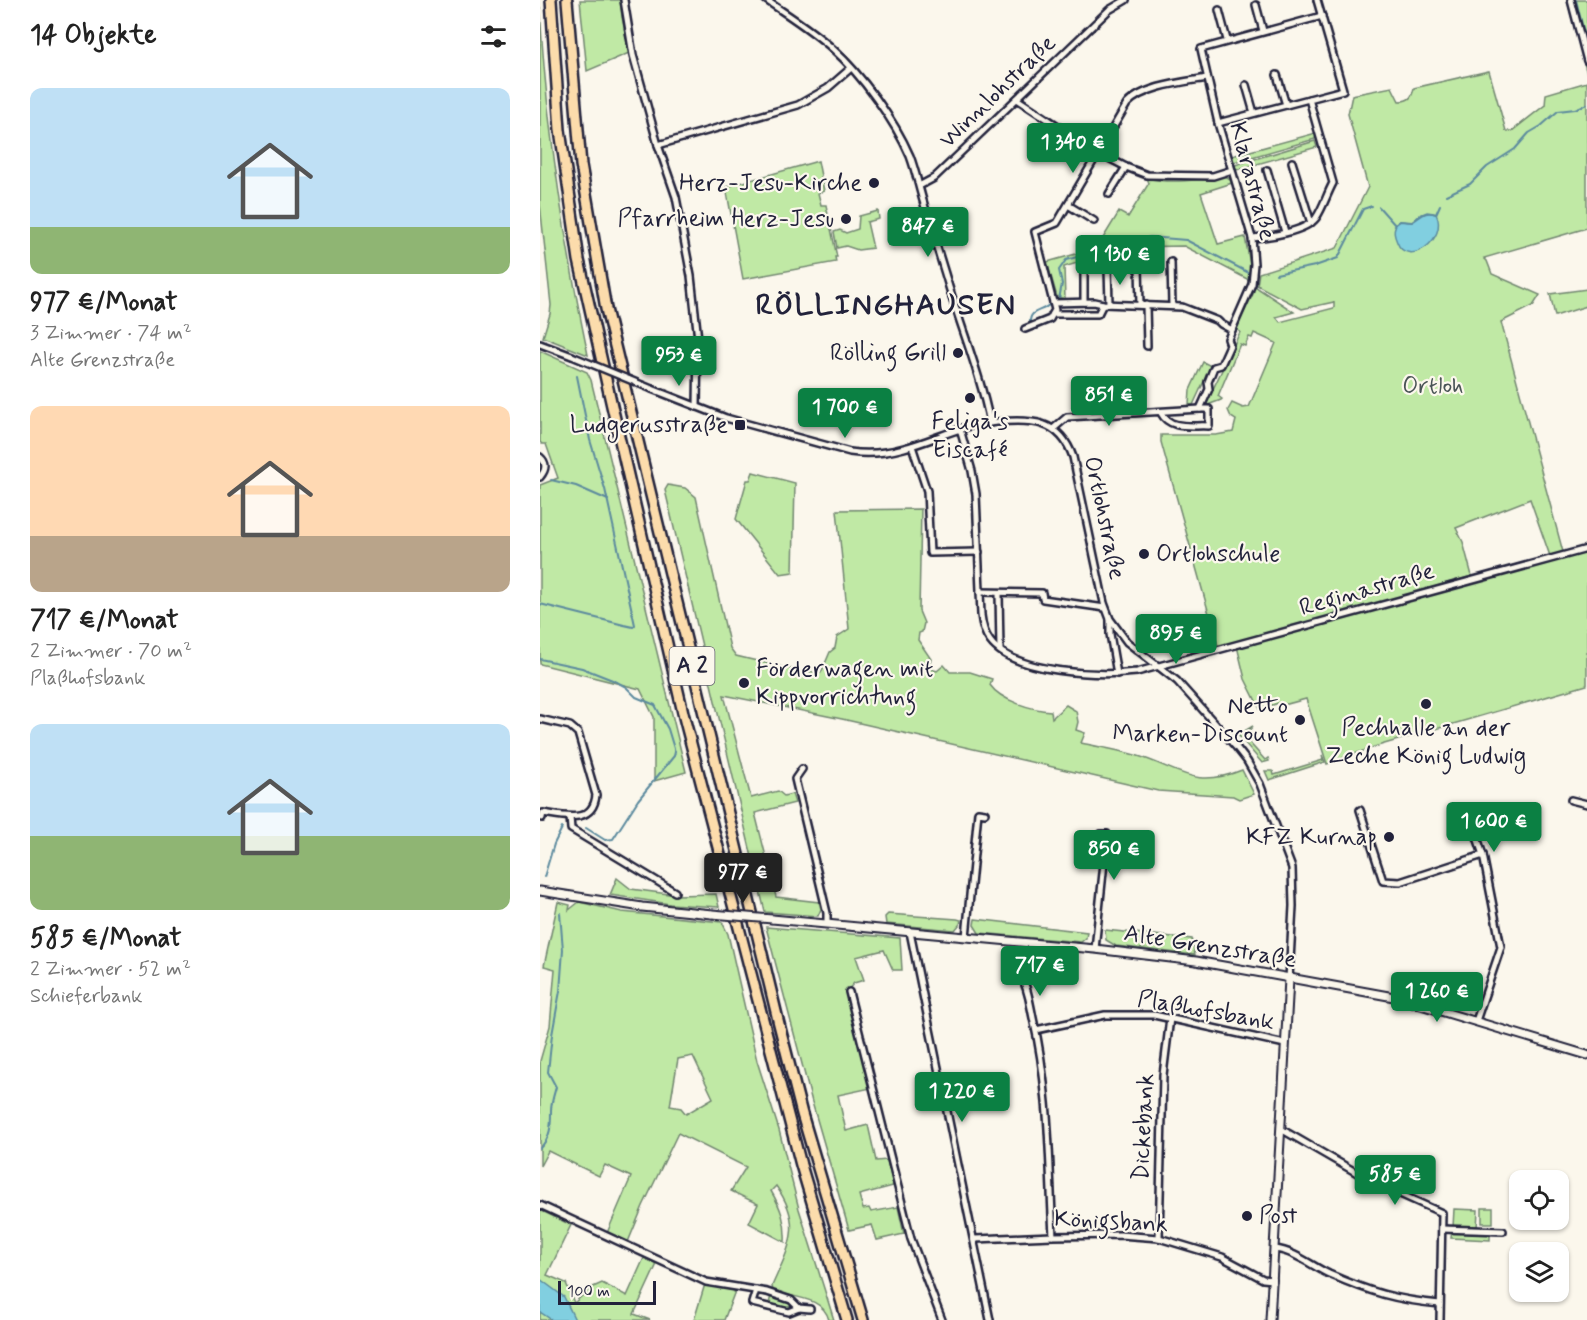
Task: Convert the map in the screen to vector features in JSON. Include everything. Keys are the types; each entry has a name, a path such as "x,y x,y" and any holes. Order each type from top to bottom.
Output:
{"highway":[{"name":"A 2","path":"551,0 560,130 579,260 684,717 801,1165 847,1320"},
{"name":"A 2","path":"567,0 581,165 613,341 788,1058 863,1320"}],"street":[{"path":"624,0 633,55 658,146 675,197 691,276 698,339 697,407"},
{"path":"766,0 811,31 851,68 887,114 909,153 921,185 932,232 960,325 969,345 990,423"},
{"name":"Winnlohstraße","path":"921,185 937,175 1109,10 1126,0"},
{"path":"1218,123 1343,90 1317,0"},
{"path":"1570,0 1587,61"},
{"path":"1256,5 1263,31"},
{"path":"1219,10 1227,40"},
{"name":"Klarastraße","path":"1200,409 1209,388 1208,382 1214,367 1221,365 1230,345 1228,339 1252,284 1254,264 1252,238 1218,123 1201,49 1227,40 1322,16"},
{"path":"658,146 798,105 828,88 851,68"},
{"path":"1278,75 1286,105"},
{"path":"1025,329 1050,319 1055,310 1035,232 1057,223 1127,104 1135,95 1207,78"},
{"path":"1246,85 1254,113"},
{"path":"1017,99 1099,153 1147,176 1213,176 1232,170"},
{"path":"1252,238 1271,236 1311,223 1316,218 1333,183 1309,99"},
{"path":"1292,162 1311,223"},
{"path":"1109,194 1126,167"},
{"path":"1267,170 1285,232"},
{"path":"1068,205 1094,221"},
{"path":"1171,262 1172,306"},
{"path":"1139,267 1147,346"},
{"path":"1053,314 1098,314 1106,304 1108,268"},
{"path":"1084,270 1084,302"},
{"path":"1053,303 1084,302 1182,307 1218,321 1232,330"},
{"path":"540,344 726,418 850,452 865,454 912,446 972,425 990,423 1034,421 1053,429 1067,417 1209,409 1209,426 1171,424 1164,419 1161,413"},
{"path":"960,429 976,494 981,615 984,631 990,641 1000,650"},
{"name":"Ortlohstraße","path":"1053,429 1062,436 1073,457 1105,608 1110,619 1127,642 1177,681 1236,747 1260,784 1292,868 1293,906 1289,979"},
{"path":"912,446 927,491 930,553 979,552"},
{"path":"540,457 545,468 540,477"},
{"name":"Reginastraße","path":"1000,650 1011,657 1041,667 1097,675 1137,672 1587,549"},
{"path":"980,592 1042,593 1043,599 1105,608"},
{"path":"999,593 1000,650"},
{"name":"Ortlohstraße","path":"1110,619 1110,634 1117,674"},
{"path":"540,719 570,726 578,733 595,789 595,800 585,814 570,817 543,813 542,818"},
{"path":"802,769 795,779 827,913 827,923"},
{"path":"1571,800 1587,804"},
{"path":"1360,810 1383,881 1400,882 1483,855"},
{"path":"1468,810 1483,855 1501,947 1476,1022"},
{"path":"966,937 978,812 984,813"},
{"path":"570,817 571,829 675,892"},
{"path":"1095,949 1107,834 1101,834"},
{"name":"Alte Grenzstraße","path":"540,891 642,908 827,923 1196,961 1394,997 1587,1055"},
{"path":"910,932 990,1320"},
{"path":"1020,974 1025,982 1036,1030 1047,1095 1053,1236"},
{"path":"1270,1320 1289,979"},
{"path":"849,992 911,1239 942,1320"},
{"name":"Plaßhofsbank","path":"1036,1030 1105,1016 1131,1014 1170,1018 1285,1044"},
{"name":"Dickebank","path":"1159,1238 1163,1075 1170,1018"},
{"path":"1281,1130 1371,1181 1442,1213 1440,1320"},
{"path":"540,1205 706,1282 756,1290 791,1300 799,1308"},
{"path":"1442,1229 1503,1231"},
{"name":"Königsbank","path":"975,1239 1120,1235 1159,1238 1222,1257 1263,1279 1273,1280"},
{"path":"1275,1249 1284,1250 1327,1273 1376,1293 1404,1301 1440,1304"},
{"path":"756,1290 752,1303 789,1312 799,1308 810,1310"}],"green space":[{"path":"580,0 620,0 629,53 587,71"},
{"path":"1567,0 1587,0 1587,74"},
{"path":"540,8 551,139 571,269 588,355 543,337 551,305 540,204"},
{"name":"Ortloh","path":"1489,71 1506,131 1512,131 1545,105 1546,94 1587,82 1587,228 1484,258 1492,274 1540,295 1533,306 1501,322 1563,552 1550,556 1530,499 1456,528 1463,542 1472,576 1312,622 1218,646 1161,442 1161,435 1216,435 1233,432 1236,420 1231,417 1228,410 1232,403 1243,408 1249,407 1276,343 1254,333 1252,338 1249,337 1245,346 1240,344 1218,396 1222,399 1205,406 1240,332 1236,329 1254,292 1251,290 1256,287 1294,312 1276,317 1280,322 1334,308 1334,302 1302,309 1257,285 1259,273 1337,248 1368,187 1348,114 1352,95 1392,87 1399,101 1403,101 1410,98 1414,88"},
{"path":"1316,133 1315,139 1234,162 1232,156"},
{"path":"1315,141 1317,147 1236,170 1235,165"},
{"path":"818,161 824,191 818,193 821,205 826,205 837,257 835,257 836,262 743,279 726,187"},
{"path":"1224,176 1232,183 1201,193 1218,244 1245,237 1250,264 1249,280 1184,246 1129,247 1064,267 1065,299 1057,297 1047,262 1097,248 1119,212 1128,217 1149,183 1147,178 1174,181"},
{"path":"878,211 879,219 867,222 873,248 858,250 846,246 837,248 834,232 840,230 846,233 858,229 859,216"},
{"path":"1587,289 1587,306 1555,316 1550,294"},
{"path":"540,351 587,372 591,380 686,772 654,781 654,717 640,689 540,664 540,485 558,478 546,444 540,442"},
{"path":"1203,362 1211,366 1193,405 1189,405 1190,390"},
{"path":"753,472 795,483 793,572 780,574 736,519 747,480 750,480"},
{"path":"668,485 685,488 696,497 730,648 736,656 795,670 821,673 830,652 835,648 837,637 849,629 837,510 921,509 919,611 924,623 918,640 931,659 928,668 937,671 944,665 950,672 970,672 992,679 990,685 1002,696 1027,707 1051,711 1052,718 1066,705 1076,711 1078,722 1076,730 1085,733 1081,743 1135,755 1198,777 1225,776 1242,770 1254,794 1239,799 1233,796 1158,791 842,719 724,695 751,798 778,791 784,796 792,794 795,803 755,813 776,897 819,902 821,909 818,916 765,912 665,490"},
{"path":"1587,550 1587,685 1374,747 1327,764 1306,699 1280,706 1279,703 1260,709 1245,679 1237,646"},
{"path":"1253,726 1247,733 1250,737 1247,740 1265,760 1268,758 1269,761 1262,763 1238,735"},
{"path":"1322,755 1325,762 1269,780 1265,771 1273,771 1274,775 1323,760"},
{"path":"617,878 631,889 676,895 716,894 719,907 670,904 610,895"},
{"path":"558,902 570,905 569,910 579,902 622,912 722,922 728,934 757,1061 779,1130 799,1209 834,1320 829,1320 826,1312 814,1302 773,1291 772,1286 791,1236 790,1213 776,1186 771,1191 782,1215 785,1242 749,1223 758,1204 731,1191 746,1167 678,1133 628,1242 607,1233 631,1177 605,1165 599,1176 548,1151 540,1166 540,1061 550,1026 555,969 544,966","holes":["693,1056 713,1098 686,1114 681,1108 670,1106 678,1059"]},
{"path":"888,914 961,920 955,930 886,924 885,917"},
{"path":"975,919 1087,932 1086,938 1081,942 979,933 974,925"},
{"path":"766,927 900,938 902,970 893,970 884,950 856,957 864,980 854,983 847,991 871,1088 838,1095 846,1131 868,1125 876,1161 887,1160 893,1186 859,1195 863,1209 869,1208 871,1212 898,1207 904,1234 877,1240 872,1225 849,1230 812,1102"},
{"path":"1105,930 1192,939 1195,955 1116,946 1106,940"},
{"path":"1482,1208 1493,1208 1493,1223 1482,1223"},
{"path":"1454,1209 1478,1210 1477,1228 1453,1227"},
{"path":"540,1210 571,1225 547,1275 566,1283 574,1303 591,1288 602,1283 627,1296 644,1258 657,1264 634,1314 650,1320 540,1320"},
{"path":"1452,1231 1490,1233 1490,1240 1451,1238"},
{"path":"705,1284 735,1291 724,1320 694,1320"},
{"path":"771,1295 793,1305 792,1308 787,1310 769,1304"}],"water":[{"path":"1427,212 1436,214 1438,223 1437,233 1432,241 1417,252 1409,253 1402,250 1395,235 1396,224 1400,221 1412,222"},
{"path":"540,1279 564,1297 575,1320 552,1320 540,1312"}],"waterway":[{"path":"1576,0 1587,45"},
{"path":"1446,195 1470,184 1487,167 1515,149 1529,133 1558,111 1575,109 1587,104"},
{"path":"1379,207 1395,225 1400,221 1412,222 1426,213 1436,214 1440,205"},
{"path":"1276,274 1315,266 1338,258 1363,209 1372,206"},
{"path":"1059,299 1062,284 1059,270 1066,260 1150,237 1186,240 1249,273"},
{"path":"1030,323 1030,318 1034,313 1050,304"},
{"path":"540,604 633,627 635,625 605,489 590,440 577,376"},
{"path":"551,480 576,486 608,500"},
{"path":"540,659 582,668 615,681 626,687 636,697 655,705 668,729 675,752 638,800 613,839 605,840 586,828"},
{"path":"544,877 554,844 562,828"},
{"path":"540,1148 550,1131 556,1087 548,1072 560,991 563,950 560,913"}],"place":[{"name":"Herz-Jesu-Kirche","path":"874,183"},
{"name":"Pfarrheim Herz-Jesu","path":"846,219"},
{"name":"Rölling Grill","path":"958,353"},
{"name":"Feliga's Eiscafé","path":"970,398"},
{"name":"Ludgerusstraße","path":"740,425"},
{"name":"Ortlohschule","path":"1144,554"},
{"name":"Förderwagen mit Kippvorrichtung","path":"744,683"},
{"name":"Pechhalle an der Zeche König Ludwig","path":"1426,704"},
{"name":"Netto Marken-Discount","path":"1300,720"},
{"name":"KFZ Kurnap","path":"1389,837"},
{"name":"Post","path":"1247,1216"}],"district":[{"name":"RÖLLINGHAUSEN","path":"886,305"}]}
